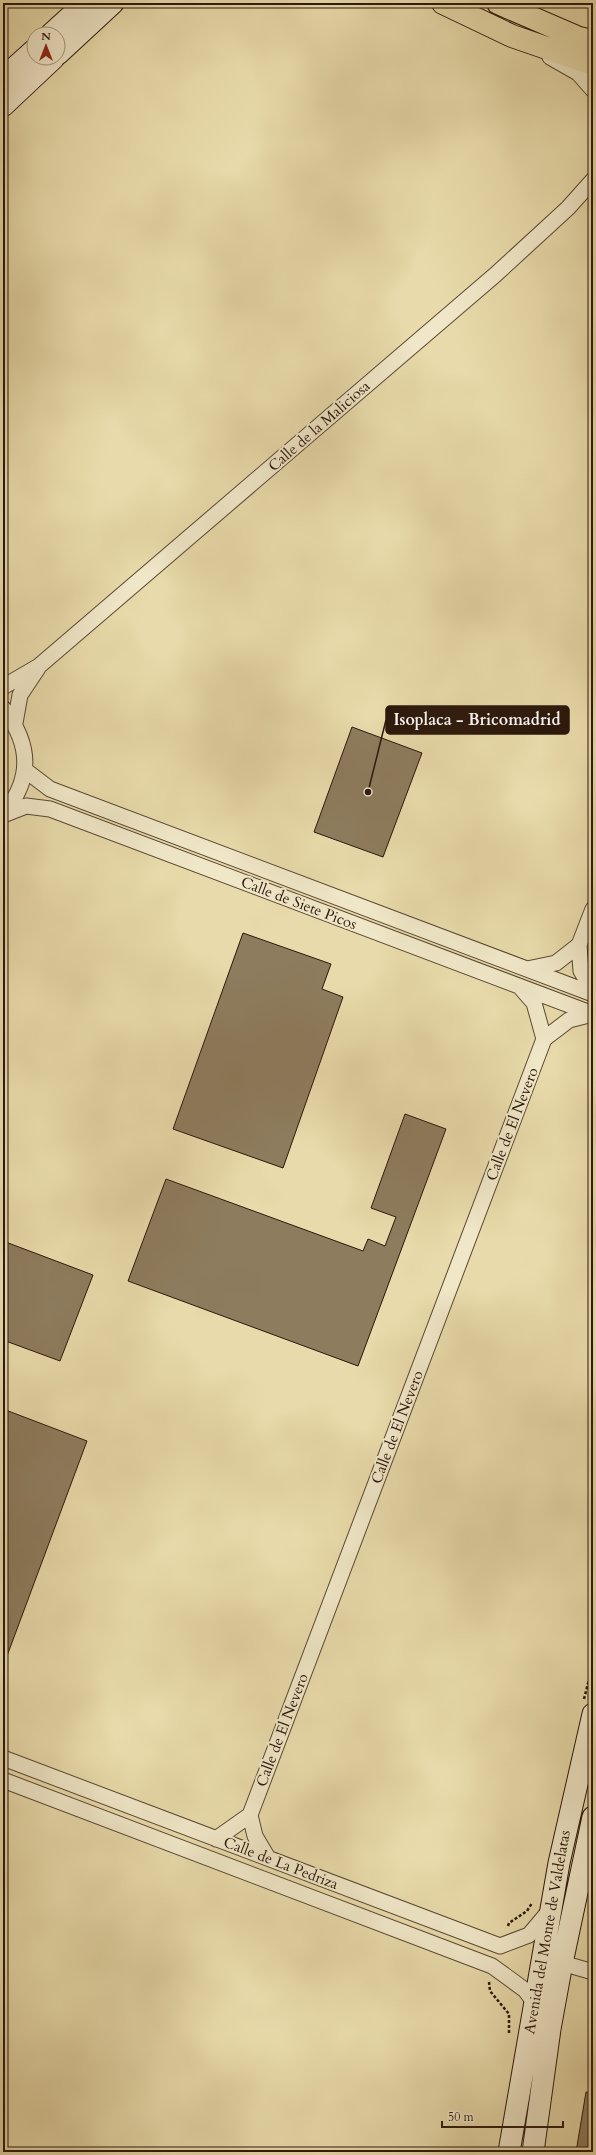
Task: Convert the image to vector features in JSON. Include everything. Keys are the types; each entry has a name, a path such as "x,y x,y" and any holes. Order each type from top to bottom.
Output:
{"highway":[{"path":"443,3 512,36 593,64"},
{"path":"498,3 579,38 593,41"}],"street":[{"path":"60,26 85,3"},
{"path":"66,47 113,3"},
{"path":"512,36 578,73 593,90"},
{"path":"3,78 26,57"},
{"path":"3,106 46,66"},
{"name":"Calle de la Maliciosa","path":"3,687 39,666 495,274 568,208 593,180"},
{"name":"Calle de la Maliciosa","path":"15,723 20,695 39,666"},
{"path":"3,708 15,723 22,738 25,754 25,770 21,787 13,802 3,815"},
{"name":"Calle de Siete Picos","path":"25,770 50,789 593,994"},
{"name":"Calle de Siete Picos","path":"3,815 26,806 50,809 593,1014"},
{"path":"593,909 579,945 581,971 593,990"},
{"path":"526,969 556,963 579,945"},
{"path":"518,986 534,1003 544,1039 569,1020 593,1014"},
{"name":"Calle de El Nevero","path":"250,1815 544,1039"},
{"name":"Avenida del Monte de Valdelatas","path":"509,2152 534,2002 542,1905 560,1855 593,1714"},
{"name":"Calle de La Pedriza","path":"3,1758 500,1946"},
{"name":"Calle de La Pedriza","path":"3,1780 492,1966 525,1990 534,2002"},
{"path":"216,1839 250,1815 255,1836 268,1858"},
{"name":"Avenida del Monte de Valdelatas","path":"533,2152 550,2029 593,1817"},
{"path":"500,1946 529,1935 542,1905"},
{"path":"562,1964 593,1972"}],"path":[{"path":"500,1946 509,1923 527,1911 542,1905"},
{"path":"492,1966 488,1978 490,1991 509,2014 509,2041"}],"building":[{"path":"352,727 422,753 383,857 314,832"},
{"path":"243,933 331,964 322,989 343,997 283,1168 173,1129"},
{"path":"405,1114 446,1129 358,1366 128,1281 166,1179 363,1251 368,1239 385,1246 396,1217 371,1208"},
{"path":"3,1241 93,1275 60,1361 3,1340"},
{"path":"3,1409 87,1441 4,1664 3,1664"},
{"path":"586,2092 593,2093 593,2152 576,2152"}],"place":[{"name":"Isoplaca - Bricomadrid","path":"368,792"}]}
